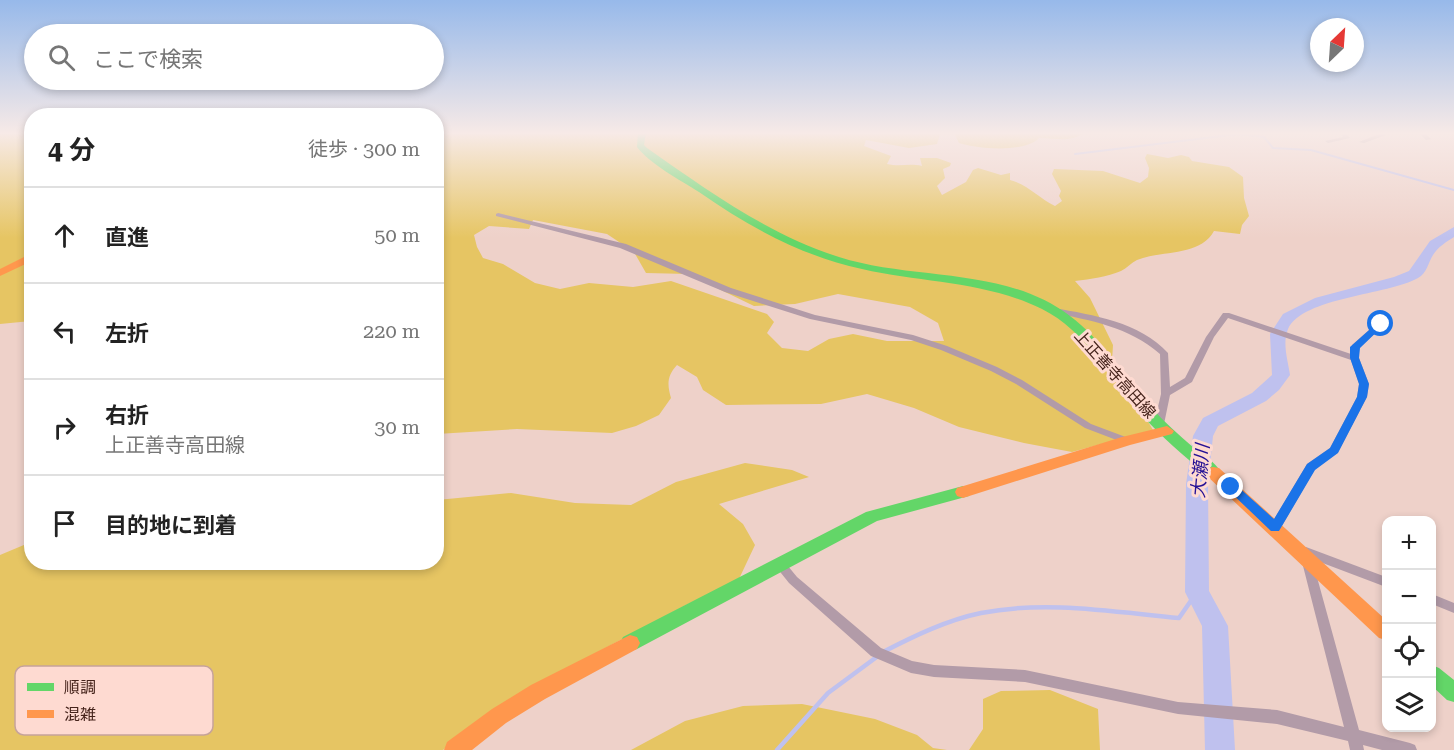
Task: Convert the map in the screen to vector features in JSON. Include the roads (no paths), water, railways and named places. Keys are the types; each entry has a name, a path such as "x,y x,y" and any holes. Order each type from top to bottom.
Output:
{"main road":[{"name":"上正善寺高田線","path":"671,168 766,230 809,250 840,261 987,285 1052,310 1086,337 1163,428 1231,487 1382,628"},
{"path":"0,265 24,253"},
{"path":"0,273 24,260"},
{"path":"455,750 499,716 537,692 872,516 1007,480 1163,428"},
{"path":"1435,678 1454,693"}],"street":[{"path":"498,215 623,246 728,290 813,317 914,338 944,348 1019,382 1088,426 1127,441"},
{"path":"1052,310 1120,326 1155,344 1164,353 1166,394 1163,428"},
{"path":"1166,394 1189,380 1210,337 1226,315 1355,358"},
{"path":"1275,528 1311,467 1334,450 1362,397 1364,384 1355,358 1355,347 1381,324"},
{"path":"1303,553 1355,743"},
{"path":"1303,553 1382,581"},
{"path":"779,563 793,580 876,652 911,667 934,671 1024,676 1178,708 1277,717 1355,743 1410,750"},
{"path":"1436,601 1454,608"}],"waterway":[{"path":"1375,168 1454,190"},
{"name":"大瀬川","path":"1220,750 1215,626 1197,592 1197,484 1203,436 1210,422 1259,397 1273,386 1281,375 1278,340 1280,329 1288,317 1320,301 1400,280 1414,274 1432,247 1454,231"},
{"path":"883,652 943,624 981,613 1006,609 1080,608 1179,618 1197,592"},
{"path":"777,750 828,693 878,656"}]}
